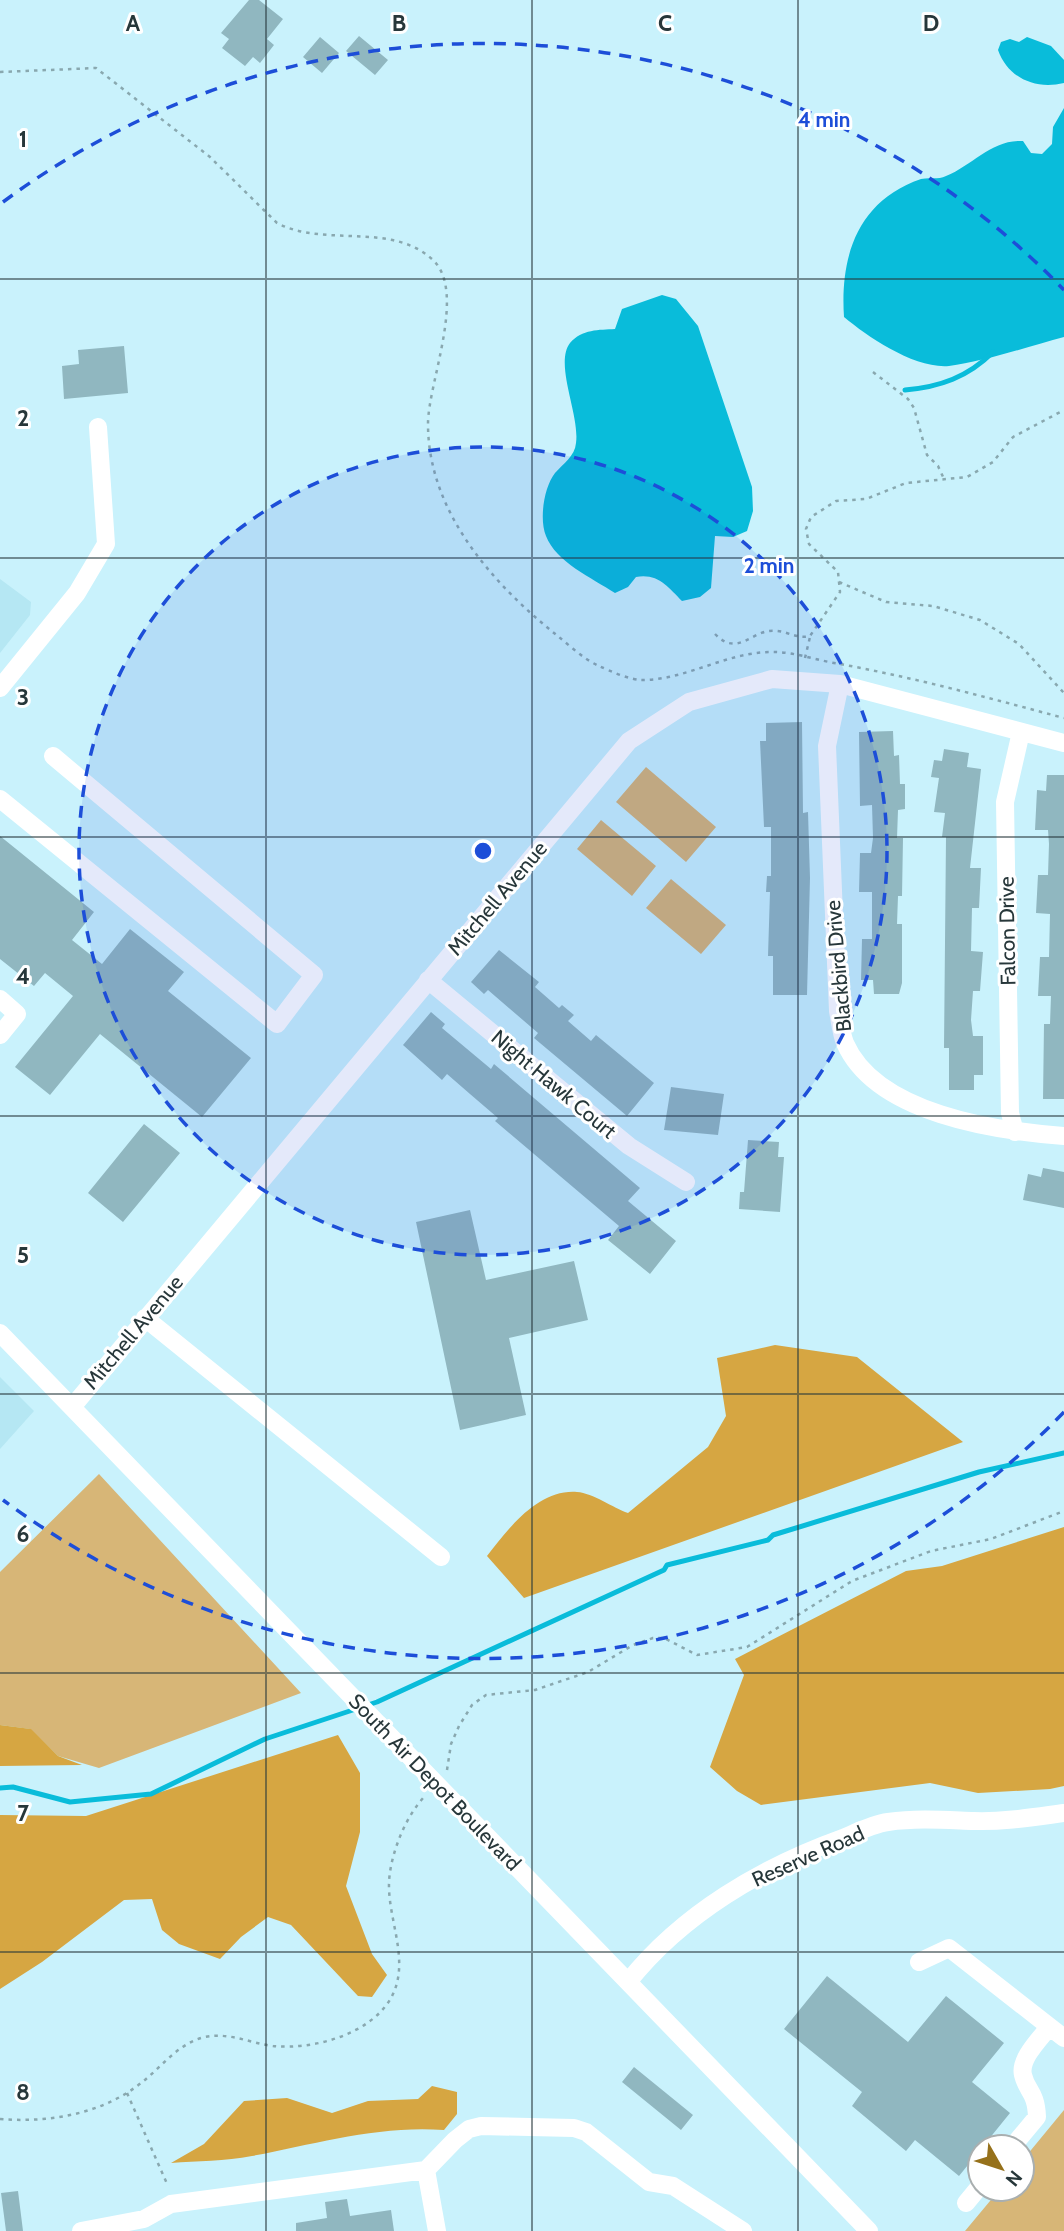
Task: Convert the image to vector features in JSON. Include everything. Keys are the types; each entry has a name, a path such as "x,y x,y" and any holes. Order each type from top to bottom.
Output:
{"street":[{"path":"0,688 77,593 106,544 98,427"},
{"name":"Mitchell Avenue","path":"72,1406 629,741 689,702 772,679 840,684 1064,743"},
{"name":"Blackbird Drive","path":"840,684 827,746 838,1011 844,1042 860,1067 882,1088 910,1105 1015,1132 1064,1136"},
{"name":"Falcon Drive","path":"1015,1132 1010,1113 1005,802 1021,732"},
{"path":"0,799 277,1024 314,975 53,756"},
{"name":"Night Hawk Court","path":"428,980 629,1146 686,1182"},
{"path":"0,999 17,1014 0,1035"},
{"path":"145,1318 441,1557"},
{"name":"South Air Depot Boulevard","path":"0,1333 869,2231"},
{"name":"Reserve Road","path":"628,1982 649,1957 704,1909 754,1878 816,1847 884,1823 929,1818 1014,1819 1064,1813"},
{"path":"919,1962 949,1948 1064,2038"},
{"path":"1023,2133 1037,2116 1036,2098 1023,2076 1023,2062 1049,2027"},
{"path":"81,2231 145,2225 171,2204 426,2170 469,2129 481,2126 574,2128 586,2132 649,2182 673,2186 743,2231"},
{"path":"426,2170 437,2231"}],"path":[{"path":"0,72 96,68 210,157 277,223 314,233 391,240 407,244 434,261 445,283 441,353 429,402 429,447 435,482 474,553 517,600 598,666 640,680 730,658 774,652 961,689 1064,718"},
{"path":"873,372 908,399 914,408 927,455 938,466 944,479"},
{"path":"805,658 810,636 840,592 838,572 809,544 806,529 811,517 836,501 866,499 906,483 967,477 993,462 1013,438 1064,410"},
{"path":"839,582 886,602 933,607 981,620 1019,645 1064,693"},
{"path":"715,634 723,643 734,644 774,630 801,638 810,636"},
{"path":"0,2119 59,2117 85,2112 127,2093 172,2054 203,2038 234,2036 269,2045 303,2046 348,2034 381,2012 393,1996 399,1975 388,1885 391,1862 405,1827 420,1801 447,1770 459,1726 472,1705 486,1695 535,1689 588,1671 633,1645 653,1638 664,1638 697,1655 747,1647 852,1581 931,1551 954,1549 990,1539 1064,1511"},
{"path":"127,2093 170,2191"}],"shaded area":[{"path":"0,579 31,602 30,615 0,653"},
{"path":"646,767 716,827 686,862 616,802"},
{"path":"601,820 656,866 632,896 577,849"},
{"path":"671,879 726,925 701,954 646,908"},
{"path":"775,1345 857,1357 963,1442 524,1598 487,1556 514,1523 549,1497 563,1493 583,1493 628,1513 708,1447 726,1416 717,1358"},
{"path":"0,1377 34,1411 0,1449"},
{"path":"99,1474 301,1693 99,1768 58,1756 30,1729 0,1725 0,1572"},
{"path":"1064,1527 1064,1786 978,1793 930,1783 761,1805 737,1791 710,1767 744,1675 735,1659 906,1571 942,1566"},
{"path":"0,1725 31,1729 58,1756 82,1765 0,1766"},
{"path":"338,1735 360,1773 360,1832 346,1886 372,1954 387,1975 372,1997 358,1996 291,1925 268,1917 241,1937 220,1959 179,1944 162,1930 152,1899 124,1900 42,1962 0,1989 0,1815 86,1816"},
{"path":"432,2086 457,2092 457,2114 444,2130 395,2130 323,2141 242,2158 171,2163 204,2144 244,2101 287,2098 332,2113 368,2101 418,2099"},
{"path":"1064,2110 1064,2231 965,2231 988,2203 1036,2203 1036,2144"}],"water":[{"path":"1027,37 1051,46 1064,60 1064,83 1033,83 1008,68 998,50 1001,42 1010,39 1019,42"},
{"path":"1064,108 1064,337 977,361 936,366 893,350 844,317 845,273 850,253 867,217 881,201 921,179 946,176 992,148 1012,141 1023,141 1031,153 1042,154 1052,144 1053,127"},
{"path":"662,295 676,299 698,326 752,487 753,511 747,531 733,537 715,536 711,588 700,597 682,601 662,582 644,576 636,577 628,587 615,593 576,569 558,554 546,536 543,521 548,486 555,473 571,456 576,443 565,364 570,343 585,333 615,329 622,309"}],"building":[{"path":"249,0 259,0 283,19 267,39 274,45 260,63 253,57 245,66 222,48 229,39 221,33"},
{"path":"359,36 388,60 375,75 346,51"},
{"path":"320,37 339,53 322,73 303,57"},
{"path":"124,346 128,393 64,399 62,366 79,364 78,350"},
{"path":"802,722 803,813 808,812 810,878 807,995 773,995 773,956 768,956 770,892 766,892 767,876 771,876 771,827 764,827 760,741 766,741 766,723"},
{"path":"893,731 894,756 899,755 900,784 905,784 905,809 898,810 897,838 903,838 902,896 898,896 897,924 902,924 902,983 899,994 874,994 873,980 861,980 862,939 872,939 872,892 859,892 860,853 871,853 873,838 872,805 860,806 859,732"},
{"path":"944,749 969,753 967,767 981,769 970,868 981,868 979,908 972,908 971,951 983,952 980,991 973,991 971,1020 973,1036 983,1036 983,1075 974,1075 974,1090 949,1090 949,1048 944,1048 946,837 942,837 945,813 934,812 939,778 931,777 934,760 942,761"},
{"path":"1047,775 1064,775 1064,1099 1043,1099 1044,1024 1050,1024 1051,996 1038,996 1040,957 1049,957 1050,914 1036,913 1038,875 1048,875 1049,844 1048,830 1035,830 1037,790 1046,791"},
{"path":"0,836 94,912 72,940 102,964 130,929 184,972 168,991 251,1058 202,1117 100,1034 50,1095 15,1067 73,996 45,973 34,986 0,959"},
{"path":"499,950 539,982 535,987 559,1008 562,1005 574,1015 568,1021 591,1041 596,1035 654,1083 627,1116 534,1038 538,1033 488,990 484,994 471,982"},
{"path":"431,1012 445,1024 442,1028 491,1069 494,1064 640,1188 628,1201 676,1241 650,1274 608,1240 619,1226 495,1121 498,1118 447,1074 442,1080 403,1045"},
{"path":"671,1087 724,1094 718,1135 664,1130"},
{"path":"144,1124 180,1153 123,1222 88,1193"},
{"path":"748,1140 779,1142 778,1157 784,1157 780,1212 739,1209 740,1192 744,1192"},
{"path":"1043,1168 1064,1172 1064,1208 1023,1200 1028,1174 1041,1177"},
{"path":"470,1210 486,1280 574,1261 588,1320 509,1338 526,1415 460,1430 416,1222"},
{"path":"827,1976 908,2042 946,1996 1004,2043 972,2082 1010,2113 994,2133 966,2133 966,2167 959,2176 915,2140 906,2151 852,2106 862,2092 784,2029"},
{"path":"634,2067 693,2115 681,2130 622,2082"},
{"path":"18,2191 23,2231 6,2231 1,2193"},
{"path":"347,2199 350,2216 391,2210 394,2231 296,2231 296,2223 327,2218 325,2202"}],"waterway":[{"path":"905,390 953,379 974,368 993,352"},
{"path":"0,1788 13,1787 70,1802 151,1794 265,1739 377,1702 664,1570 667,1565 768,1540 773,1535 979,1472 1064,1453"}]}
